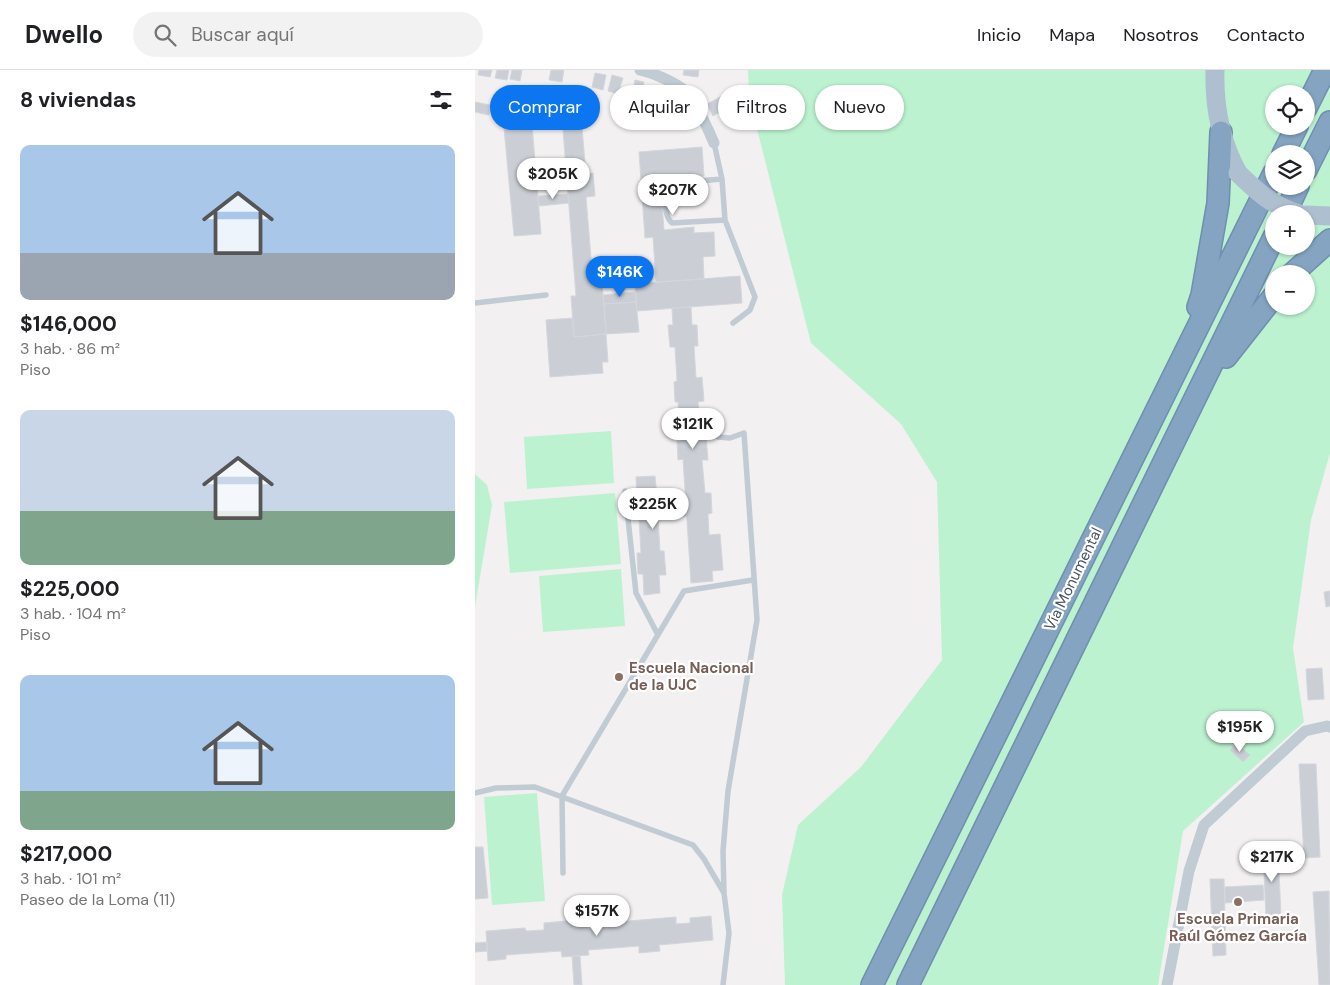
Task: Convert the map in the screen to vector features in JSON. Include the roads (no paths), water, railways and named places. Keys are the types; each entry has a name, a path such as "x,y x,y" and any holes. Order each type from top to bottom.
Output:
{"highway":[{"path":"1315,90 1325,70"},
{"path":"1315,152 1330,122"},
{"path":"1183,358 1202,295 1210,252 1218,203 1221,132"},
{"name":"Vía Monumental","path":"872,985 1265,191"},
{"path":"1302,265 1330,240"},
{"name":"Vía Monumental","path":"907,985 1265,255"},
{"path":"1189,411 1228,354 1265,307"}],"main road":[{"path":"1215,70 1221,132 1229,156 1238,173 1277,205"}],"street":[{"path":"640,70 649,72 683,90 705,121 714,143"},
{"path":"1167,985 1189,871 1204,825 1305,730 1329,727"}],"lane":[{"path":"714,143 722,180 725,220 755,297 750,310 733,323"},
{"path":"722,180 673,183 666,188 665,194 667,216 672,223 725,220"},
{"path":"475,303 546,295"},
{"path":"718,437 730,438 744,433 757,620 728,791 723,851 724,893 729,932 723,985"},
{"path":"625,492 636,593 658,635"},
{"path":"563,873 562,796 684,591 753,580"},
{"path":"475,793 496,788 535,787 693,845 704,859 724,893"}],"place":[{"name":"Escuela Nacional de la UJC","path":"619,677"},
{"name":"Escuela Primaria Raúl Gómez García","path":"1238,902"}]}
